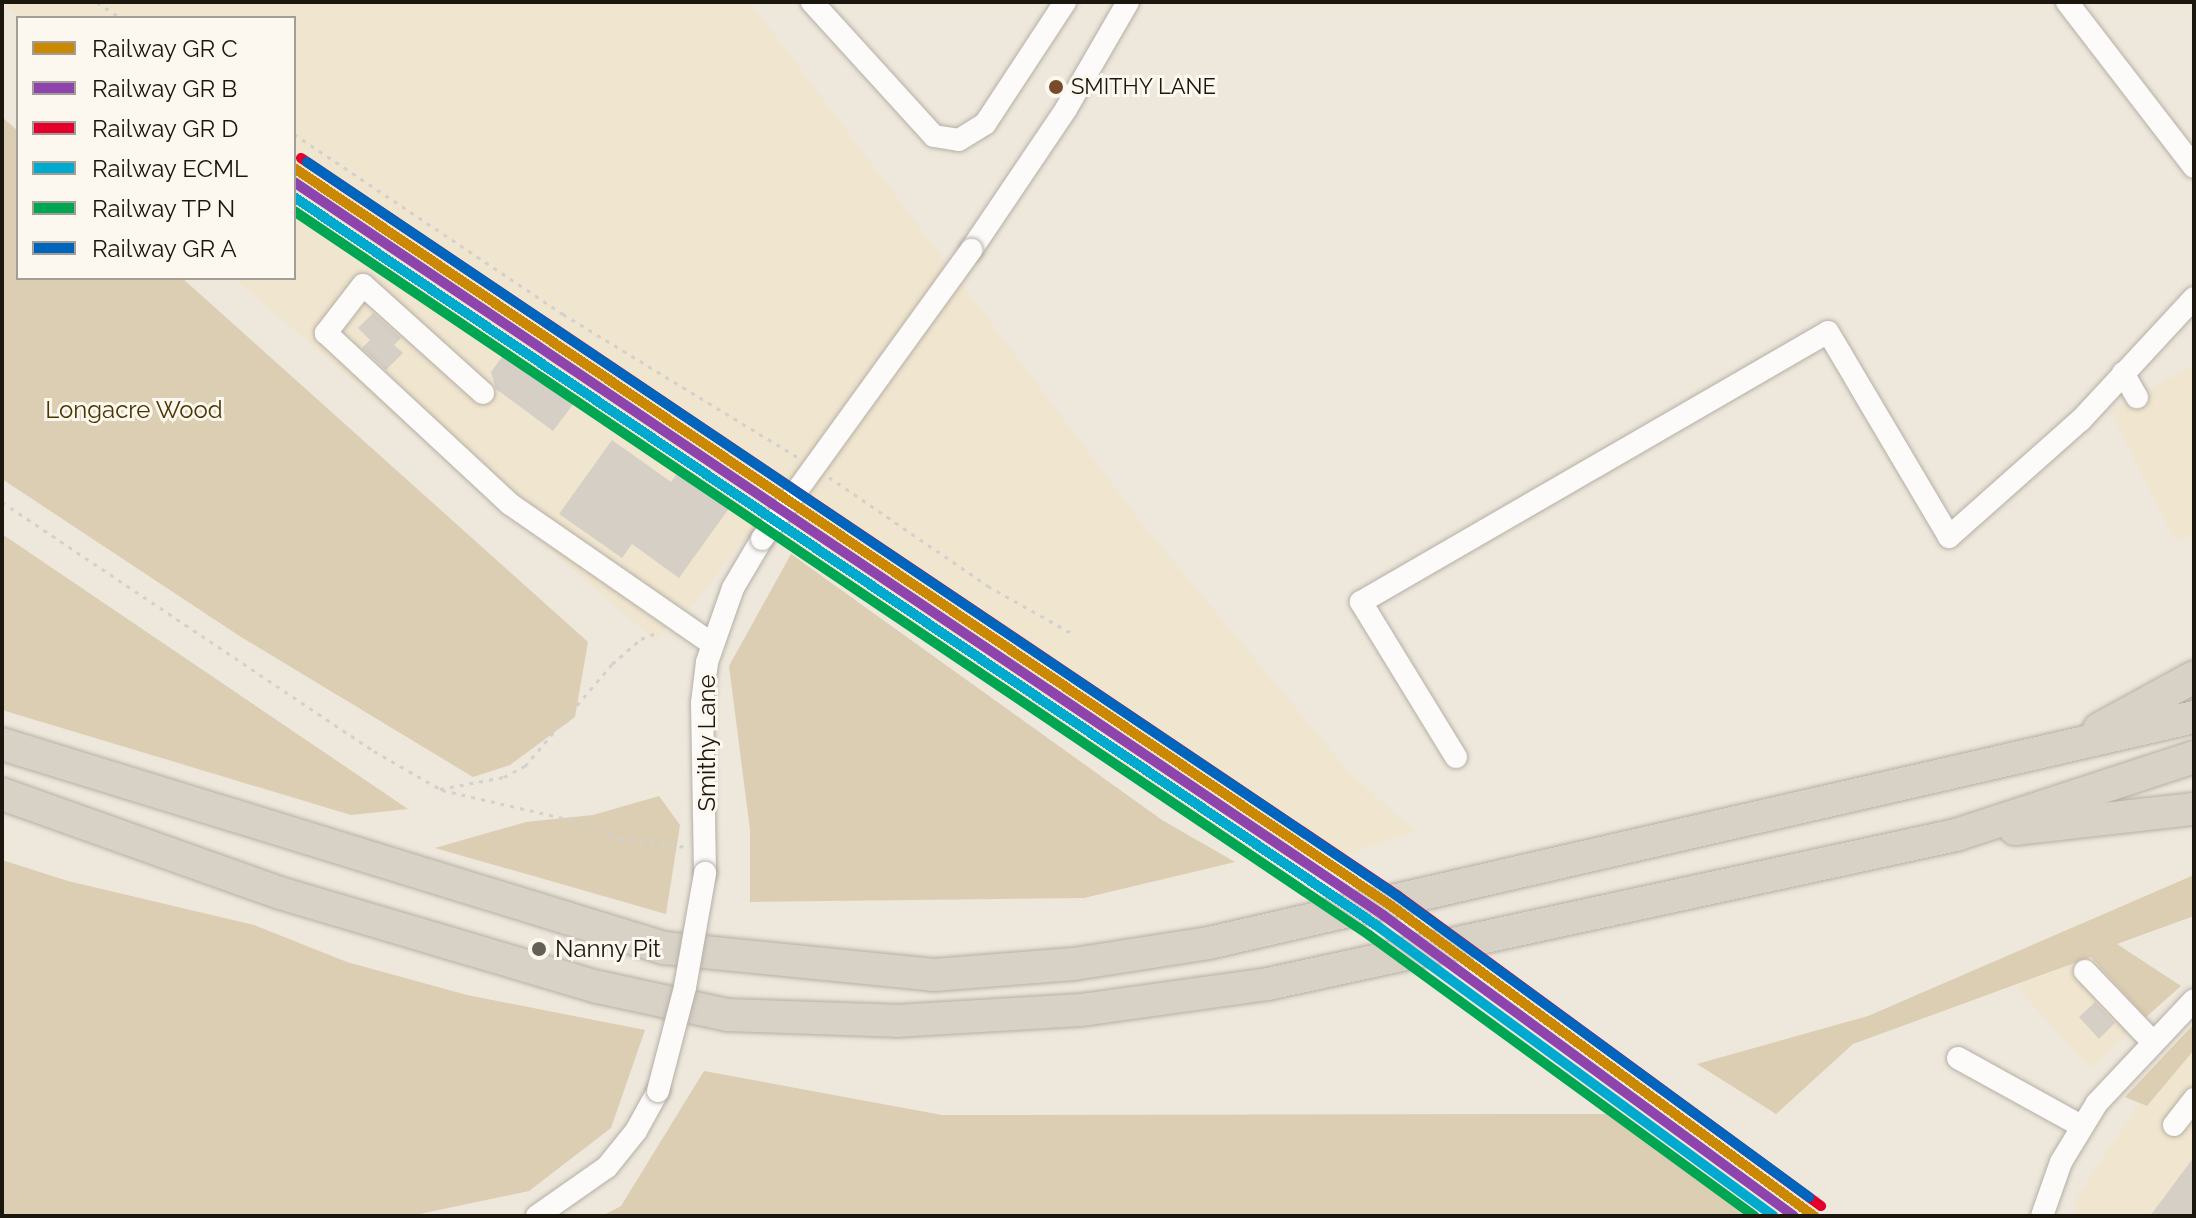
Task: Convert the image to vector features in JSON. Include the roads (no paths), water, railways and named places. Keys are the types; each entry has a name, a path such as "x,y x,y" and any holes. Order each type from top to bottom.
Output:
{"highway":[{"path":"2062,750 2194,677"},
{"path":"2,744 664,948 934,975 1074,964 1209,943 2062,750 2194,717"},
{"path":"1956,835 2194,757"},
{"path":"2,794 420,938 598,987 728,1015 912,1020 1081,1010 1268,984 1956,835 2194,809"}],"street":[{"path":"812,2 934,136 959,140 985,124 1065,2"},
{"name":"Smithy Lane","path":"537,1216 607,1167 636,1131 658,1091 685,987 705,873 707,849 702,703 712,644 733,588 762,539 971,250 1066,109 1128,2"},
{"path":"2067,2 2194,167"},
{"path":"483,393 363,285 326,333 510,504 712,644"},
{"path":"1456,757 1361,602 1828,332 1949,537 2081,420 2194,298"},
{"path":"2123,373 2137,397"},
{"path":"2085,971 2152,1041"},
{"path":"2042,1216 2056,1174 2081,1126 2152,1041 2194,1000"},
{"path":"1958,1058 2081,1126"},
{"path":"2174,1125 2194,1099"}],"rail line":[{"name":"ECML","path":"296,198 1376,925 1773,1216"}],"place":[{"name":"SMITHY LANE","path":"1056,87"},
{"name":"Nanny Pit","path":"539,949"}],"park label":[{"name":"Longacre Wood","path":"134,410"}]}
